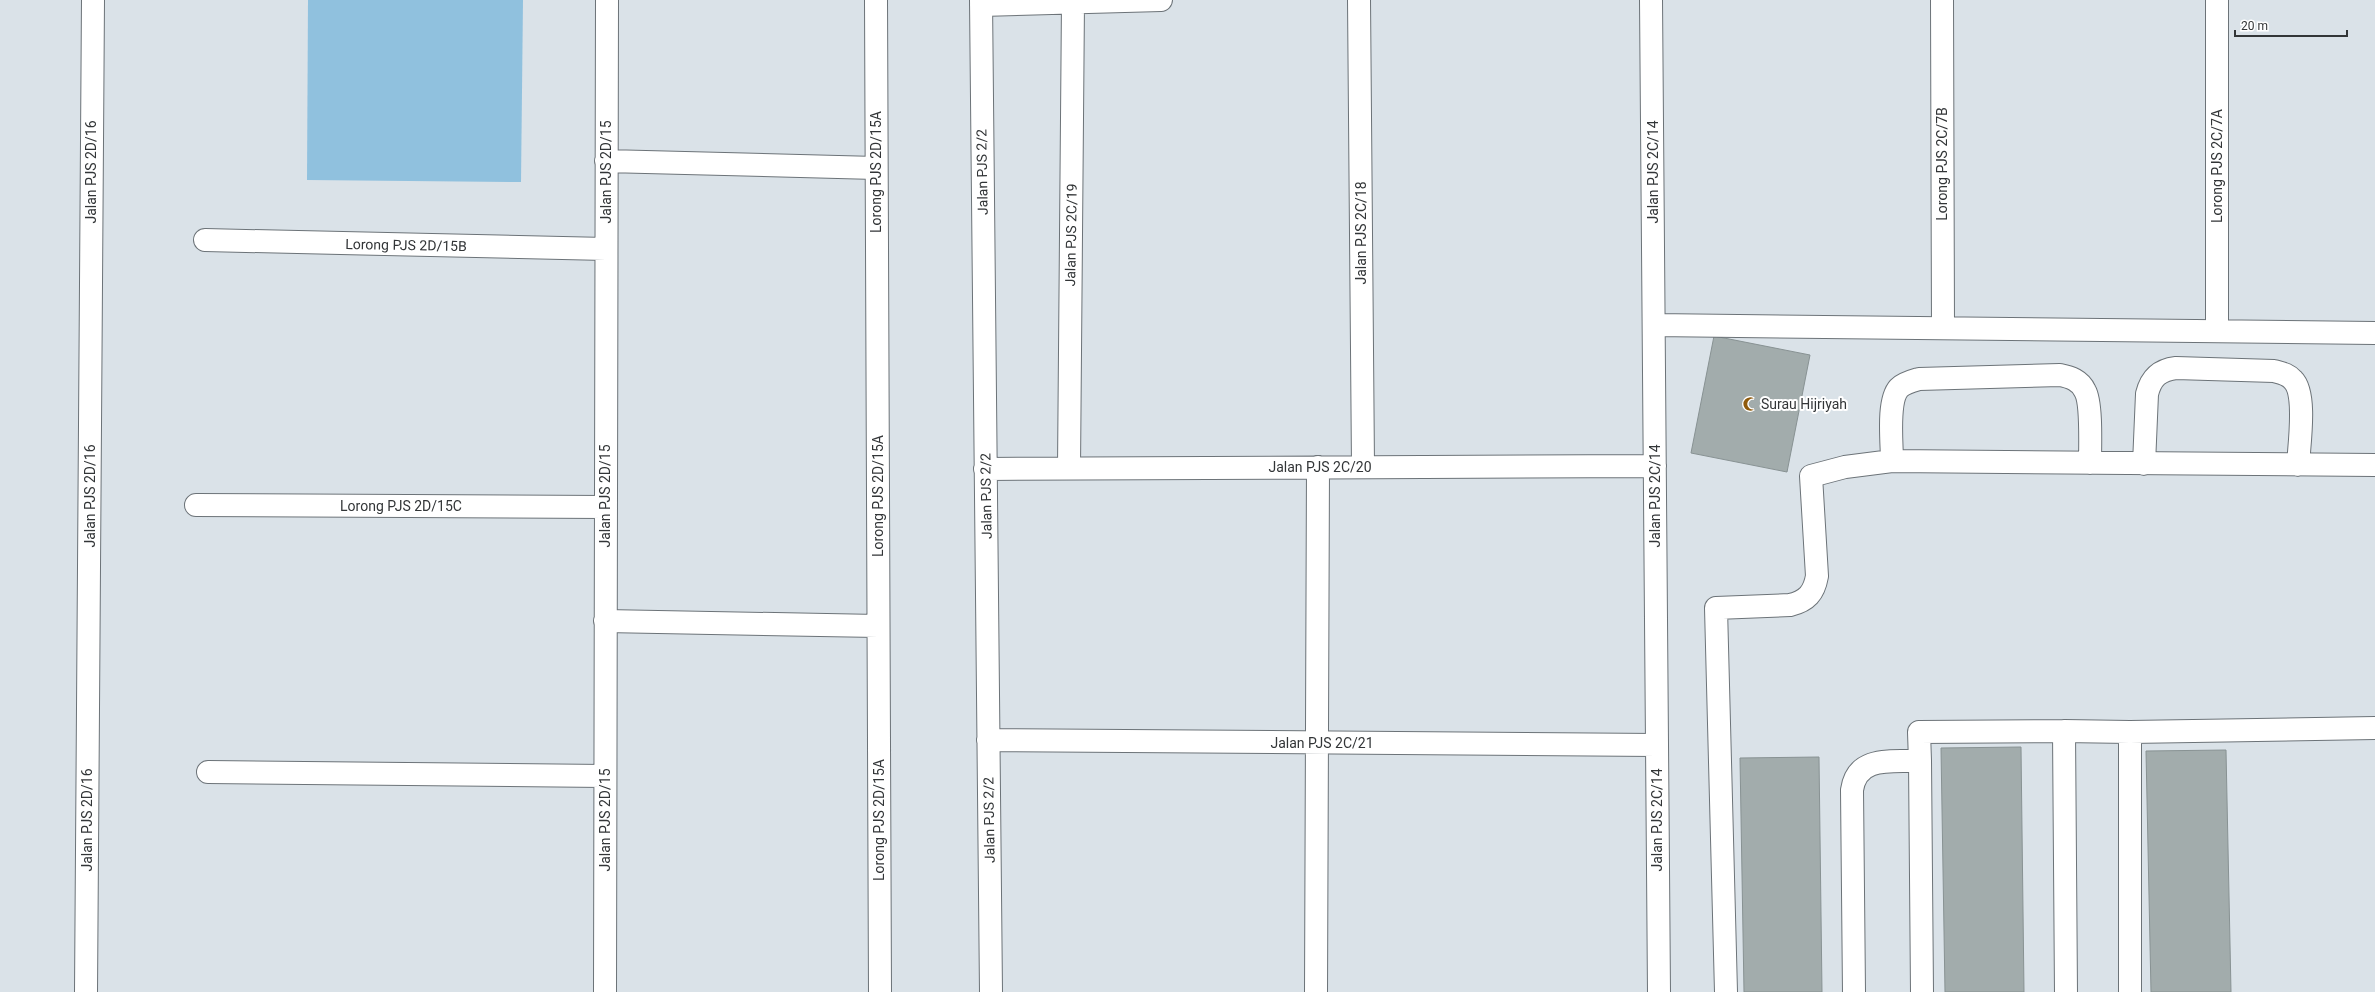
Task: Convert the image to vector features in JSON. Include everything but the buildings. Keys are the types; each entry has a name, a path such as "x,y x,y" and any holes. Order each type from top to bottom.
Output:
{"street":[{"name":"Jalan PJS 2D/16","path":"86,992 92,0"},
{"name":"Jalan PJS 2D/15","path":"604,992 607,0"},
{"name":"Lorong PJS 2D/15A","path":"876,0 880,992"},
{"path":"981,3 1161,0"},
{"name":"Jalan PJS 2C/18","path":"1359,0 1363,466"},
{"name":"Jalan PJS 2C/14","path":"1651,0 1658,992"},
{"name":"Lorong PJS 2C/7B","path":"1942,0 1943,328"},
{"name":"Lorong PJS 2C/7A","path":"2217,0 2217,331"},
{"name":"Jalan PJS 2C/19","path":"1069,468 1073,2"},
{"name":"Jalan PJS 2/2","path":"981,3 991,992"},
{"path":"606,160 876,168"},
{"name":"Lorong PJS 2D/15B","path":"206,240 606,249"},
{"path":"1654,325 2375,333"},
{"path":"2144,464 2147,394 2150,384 2156,375 2165,369 2176,368 2274,371 2285,374 2294,380 2299,390 2301,400 2298,465"},
{"path":"1892,461 1894,397 1899,388 1908,382 1919,379 2060,375 2070,377 2079,383 2086,391 2088,402 2090,463"},
{"path":"1726,992 1716,608 1790,605 1801,603 1810,596 1815,586 1817,576 1811,476 1845,466 1892,461 2375,465"},
{"name":"Jalan PJS 2C/20","path":"985,469 1363,466 1655,466"},
{"path":"1316,992 1318,467"},
{"name":"Lorong PJS 2D/15C","path":"196,505 605,507"},
{"path":"605,621 878,626"},
{"path":"1922,992 1919,732 2130,732 2375,728"},
{"path":"2064,731 2066,992"},
{"path":"2130,732 2130,992"},
{"name":"Jalan PJS 2C/21","path":"988,740 1657,745"},
{"path":"1854,992 1853,780 1860,771 1868,765 1879,762 1920,762"},
{"path":"208,772 605,776"}],"shaded area":[{"path":"308,0 523,0 521,182 307,180"}],"place":[{"name":"Surau Hijriyah","path":"1750,404"}]}
